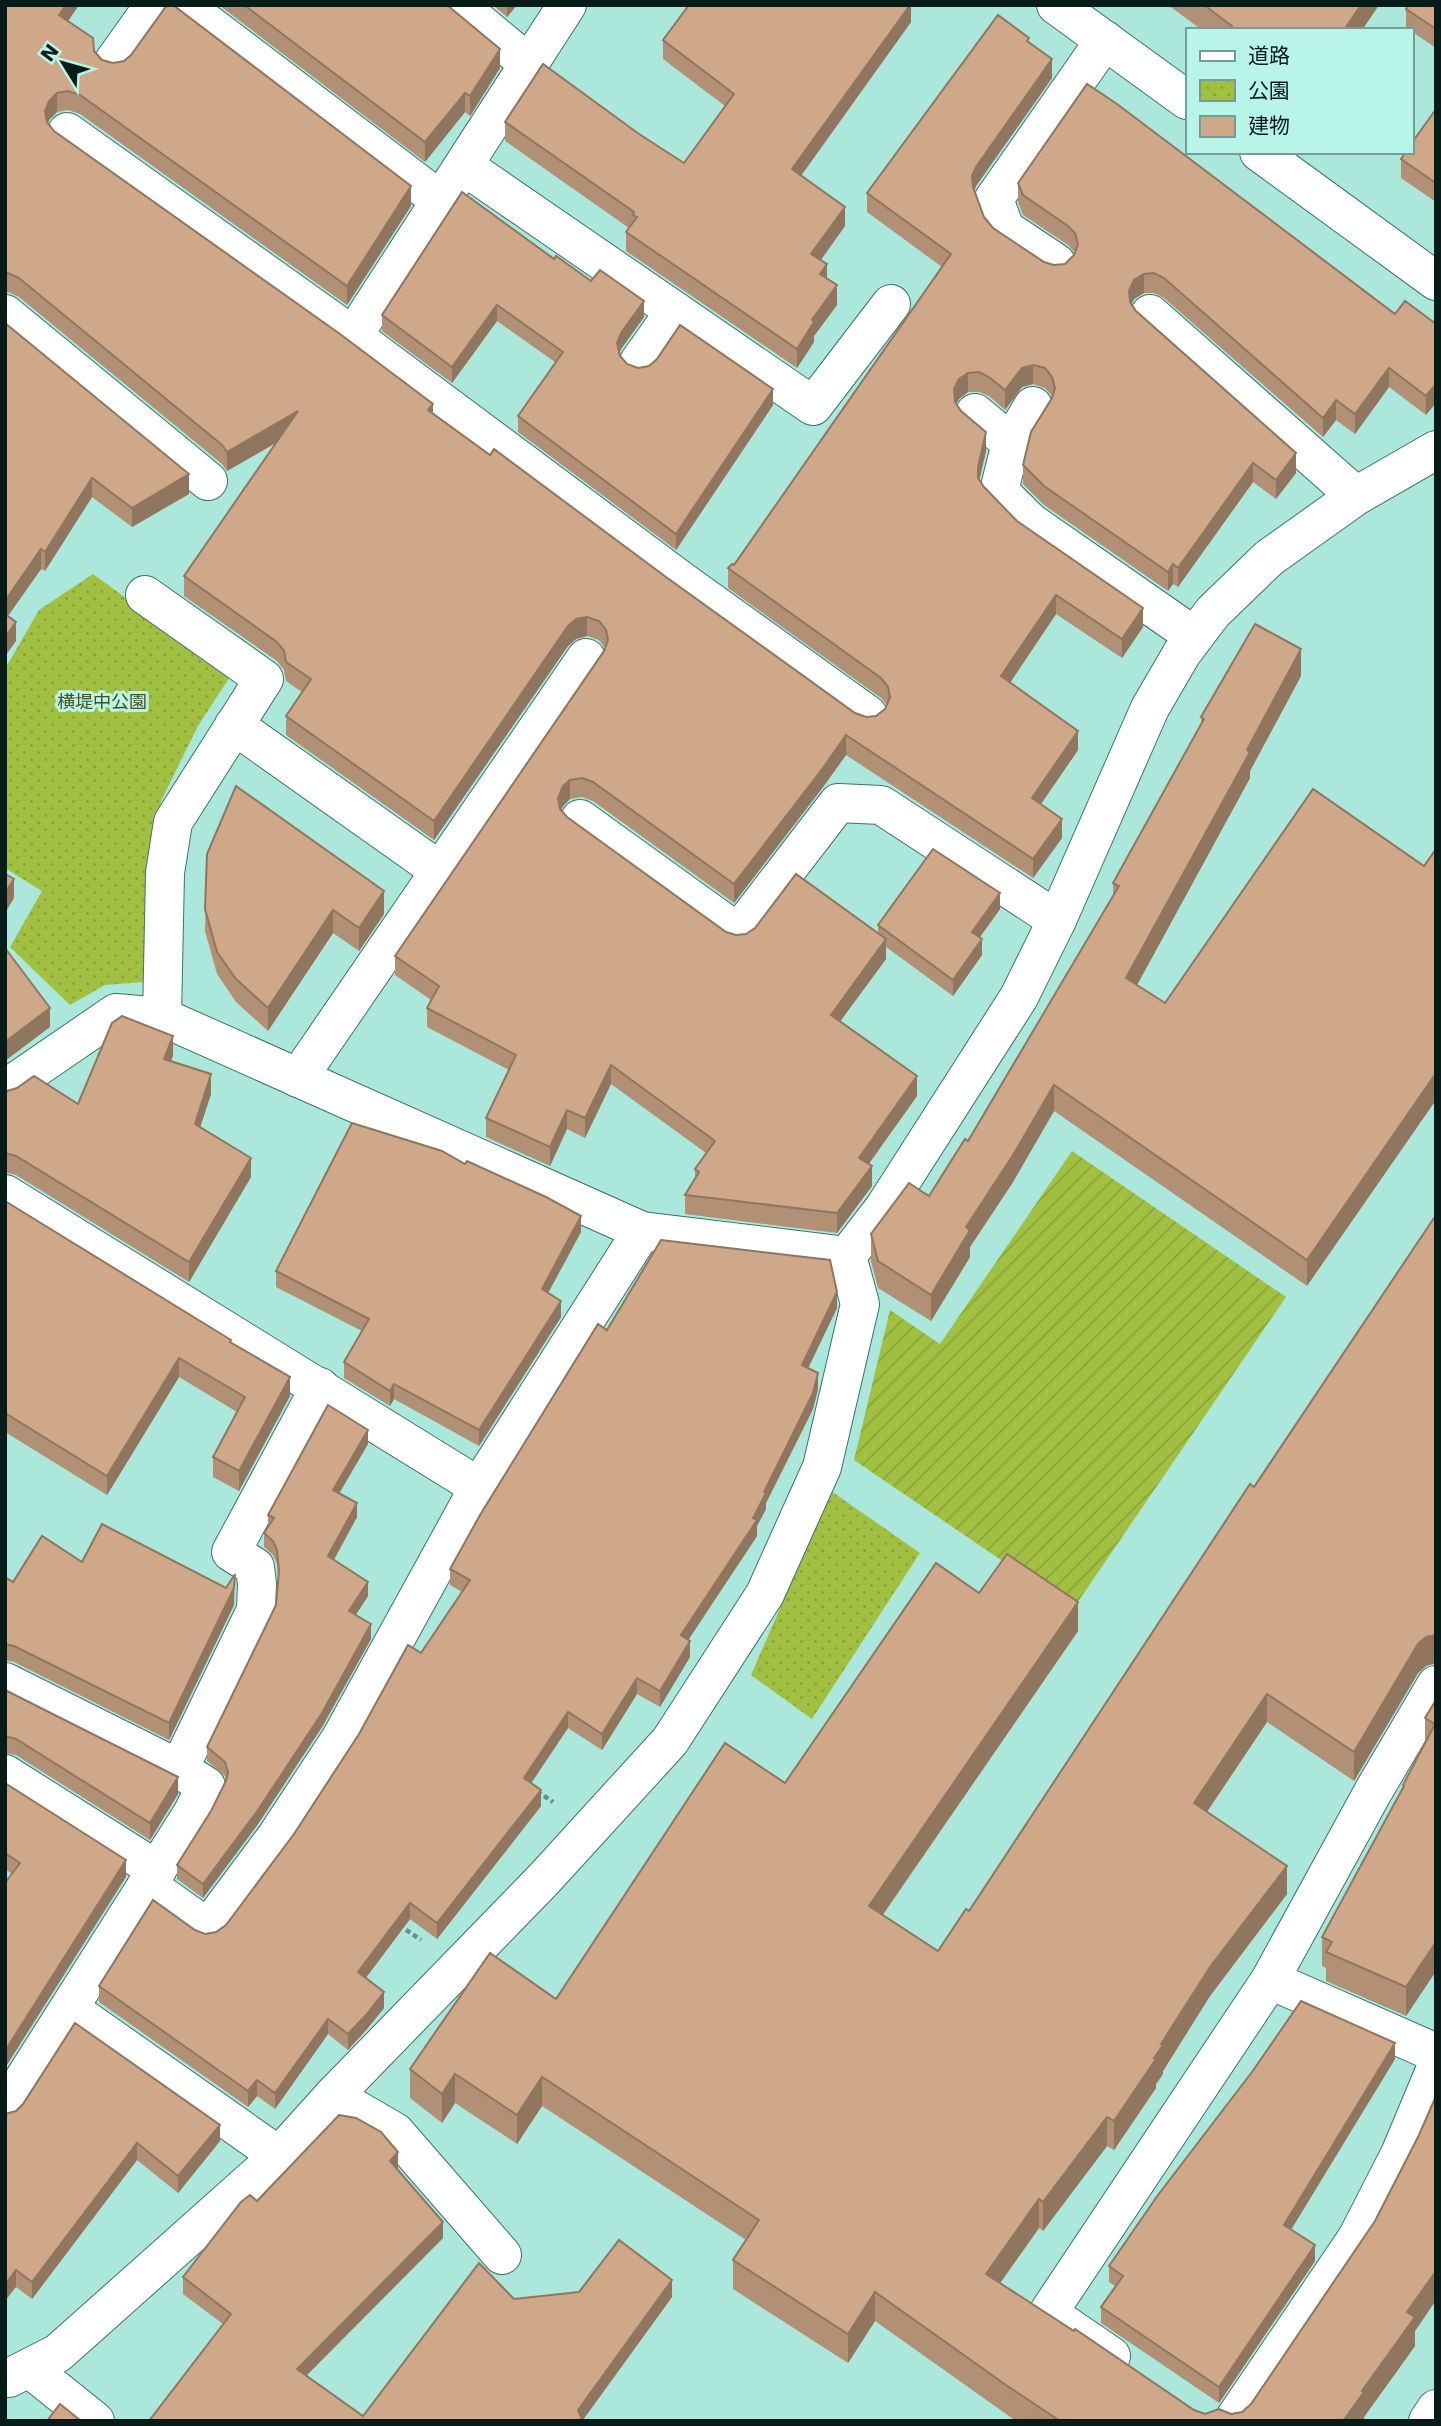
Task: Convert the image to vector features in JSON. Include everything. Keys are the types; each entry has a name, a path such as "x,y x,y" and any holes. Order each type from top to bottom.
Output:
{"street":[{"path":"114,61 154,5"},
{"path":"183,5 442,201"},
{"path":"458,5 529,64"},
{"path":"353,336 567,5"},
{"path":"1056,5 1186,99"},
{"path":"1056,263 1005,229 994,199 1105,40"},
{"path":"67,132 353,336 679,579 868,715"},
{"path":"1262,154 1436,281"},
{"path":"464,166 813,406 891,304"},
{"path":"639,362 675,312"},
{"path":"5,314 208,481"},
{"path":"1150,314 1356,496"},
{"path":"1033,407 1011,443 999,491 1030,522 1194,636"},
{"path":"975,413 1011,443"},
{"path":"847,1255 884,1208 1019,997 1057,920 1150,708 1194,636 1213,612 1269,558 1356,496 1436,450"},
{"path":"145,595 264,679 173,822 165,873 162,1017"},
{"path":"298,1078 586,658"},
{"path":"234,725 440,871"},
{"path":"580,819 738,933 838,803 881,805 1057,920"},
{"path":"5,1089 116,1013 162,1017 642,1231 847,1255"},
{"path":"11,1208 320,1387 479,1487"},
{"path":"5,1774 152,1877 208,1928 276,1837 341,1738 479,1487 642,1231"},
{"path":"17,2373 58,2353 279,2156 332,2096 459,1968 670,1741 765,1594 822,1467 860,1304 847,1255"},
{"path":"179,1769 256,1610 255,1567 231,1552 320,1387"},
{"path":"5,1682 179,1769 206,1786 192,1814 70,2008 16,2067 5,2109"},
{"path":"1138,2375 1048,2313 1270,1980 1374,1790 1436,1685"},
{"path":"1270,1980 1436,2053"},
{"path":"70,2008 279,2156"},
{"path":"1233,2421 1357,2238 1400,2154 1436,2068"},
{"path":"332,2096 395,2133 502,2255"},
{"path":"17,2373 95,2421"},
{"path":"1428,2421 1436,2409"}],"path":[{"path":"533,1788 591,1828"},
{"path":"394,1922 459,1968"}],"green space":[{"name":"横堤中公園","path":"93,574 231,675 198,726 161,801 145,894 144,982 105,985 70,1005 10,947 42,891 5,868 5,669 39,610"},
{"path":"1072,1151 1286,1297 1073,1609 854,1460 890,1310 940,1344"},
{"path":"831,1491 920,1553 812,1719 751,1675"}],"building":[{"path":"5,5 66,5 59,15 93,38 94,51 102,60 113,63 124,61 131,55 167,5 173,5 411,186 347,286 80,95 68,91 57,93 49,101 45,111 47,122 54,131 340,334 433,404 428,410 490,455 494,449 666,577 855,713 866,717 876,716 885,709 890,697 888,687 881,678 728,568 734,565 951,254 867,193 998,15 1052,59 972,176 973,187 984,217 993,228 1044,262 1065,264 1074,255 1078,244 1075,233 1023,195 1018,183 1087,84 1395,314 1405,301 1436,324 1436,384 1426,396 1389,368 1355,414 1336,400 1323,418 1164,278 1154,273 1144,274 1134,280 1129,291 1130,302 1136,311 1296,453 1276,480 1253,463 1178,568 1173,564 1168,572 1044,486 1023,465 1031,432 1052,398 1055,388 1052,377 1045,368 1033,365 1022,368 1005,390 979,372 968,373 959,379 954,389 955,402 961,411 986,432 978,467 978,478 984,487 1017,521 1143,608 1122,639 1056,595 1001,676 1078,731 1032,798 1062,819 1033,859 846,735 734,884 593,782 582,778 570,780 563,786 558,798 560,809 567,817 726,932 746,934 755,928 796,874 886,939 831,1015 917,1076 859,1158 872,1166 837,1213 685,1195 699,1172 695,1169 715,1141 611,1065 585,1118 567,1110 550,1147 486,1118 516,1055 427,1008 439,986 395,956 604,651 608,640 606,630 599,621 587,617 576,619 568,626 434,821 286,716 311,679 286,662 284,651 277,642 184,576 298,411 227,452 222,445 19,278 5,273"},
{"path":"244,5 447,5 500,49 470,96 465,93 425,142"},
{"path":"689,5 910,5 792,169 845,207 811,254 827,264 820,274 837,285 812,320 814,322 797,349 626,232 637,217 633,215 634,212 505,122 543,64 639,134 684,163 734,94 663,40"},
{"path":"1204,5 1361,5 1345,28 1232,26"},
{"path":"1409,5 1436,5 1436,29 1406,9"},
{"path":"1436,109 1436,183 1401,159 1405,154 1413,154 1413,141"},
{"path":"462,192 554,259 556,256 591,281 600,270 644,301 617,343 620,356 627,364 638,368 649,366 657,359 680,325 773,389 676,534 518,416 563,352 497,305 452,367 382,315"},
{"path":"5,323 189,474 132,508 92,478 45,552 41,549 5,601"},
{"path":"5,614 16,622 5,637"},
{"path":"1255,624 1301,649 1247,750 1250,752 1126,978 1165,1003 1313,789 1424,866 1436,849 1436,1073 1307,1260 1054,1085 966,1227 970,1230 931,1295 878,1261 871,1234 909,1183 929,1196 965,1139 968,1141 1119,886 1113,883 1204,719 1201,717"},
{"path":"236,786 384,891 359,928 333,910 268,1008 236,979 217,952 205,909 207,854"},
{"path":"933,849 1000,893 972,932 982,939 953,980 878,925"},
{"path":"5,874 14,879 5,893"},
{"path":"5,948 50,1008 5,1042"},
{"path":"122,1016 173,1036 164,1059 211,1074 195,1124 251,1158 189,1262 16,1156 5,1153 5,1091 17,1088 34,1076 78,1104 112,1023"},
{"path":"352,1123 442,1151 465,1164 467,1161 581,1216 542,1289 561,1301 479,1430 394,1384 390,1391 344,1362 369,1319 276,1271"},
{"path":"5,1201 290,1377 239,1471 213,1457 245,1397 179,1358 107,1476 5,1413"},
{"path":"1436,1215 1436,1635 1426,1637 1418,1644 1354,1752 1267,1694 1194,1803 1287,1866 1210,1967 1161,2044 1163,2045 1154,2058 1156,2059 1114,2121 1107,2117 1043,2202 1039,2199 986,2274 1074,2331 1075,2329 1194,2410 1205,2414 1219,2409 1231,2414 1242,2412 1251,2404 1375,2221 1436,2096 1436,2271 1407,2312 1415,2317 1343,2421 1060,2421 875,2292 848,2334 733,2260 759,2220 542,2077 517,2115 455,2074 442,2094 410,2069 490,1953 556,1999 725,1743 785,1783 936,1563 979,1593 1007,1554 1078,1602 869,1906 938,1951 966,1909 969,1911 1250,1484 1254,1487"},
{"path":"661,1240 830,1260 837,1292 802,1365 818,1373 813,1393 764,1492 766,1493 753,1518 757,1520 681,1635 690,1641 660,1691 637,1678 602,1734 568,1712 524,1778 541,1790 437,1923 410,1903 358,1972 384,1992 367,2014 348,2034 328,2019 275,2093 257,2080 248,2091 99,1986 153,1900 195,1930 205,1934 216,1932 226,1925 294,1834 359,1734 408,1645 421,1653 470,1580 450,1569 480,1515 598,1324 607,1330"},
{"path":"328,1405 368,1430 333,1490 357,1503 328,1556 368,1582 349,1611 371,1624 322,1713 258,1810 203,1884 177,1865 211,1811 226,1781 228,1772 225,1762 207,1747 276,1605 279,1571 277,1550 273,1541 264,1533 274,1518 268,1515"},
{"path":"102,1524 226,1588 235,1574 234,1588 169,1723 14,1646 5,1644 5,1577 13,1582 42,1536 82,1562"},
{"path":"5,1690 178,1777 150,1823 16,1739 5,1736"},
{"path":"1436,1700 1436,1942 1406,1987 1326,1952 1332,1942 1322,1937 1435,1724 1425,1718"},
{"path":"5,1783 126,1860 5,2051 5,1883 20,1863 5,1853"},
{"path":"1301,2001 1395,2043 1284,2225 1315,2245 1219,2387 1101,2307 1123,2276 1109,2266"},
{"path":"75,2023 220,2125 178,2176 137,2143 32,2282 16,2270 5,2285 5,2114 16,2111 23,2104"},
{"path":"339,2115 356,2118 381,2132 398,2152 390,2161 443,2222 297,2369 363,2416 479,2263 514,2299 579,2292 619,2240 672,2280 578,2410 583,2421 149,2421 231,2314 183,2277 241,2202 250,2195 257,2201"},
{"path":"60,2404 81,2421 47,2421"}]}
